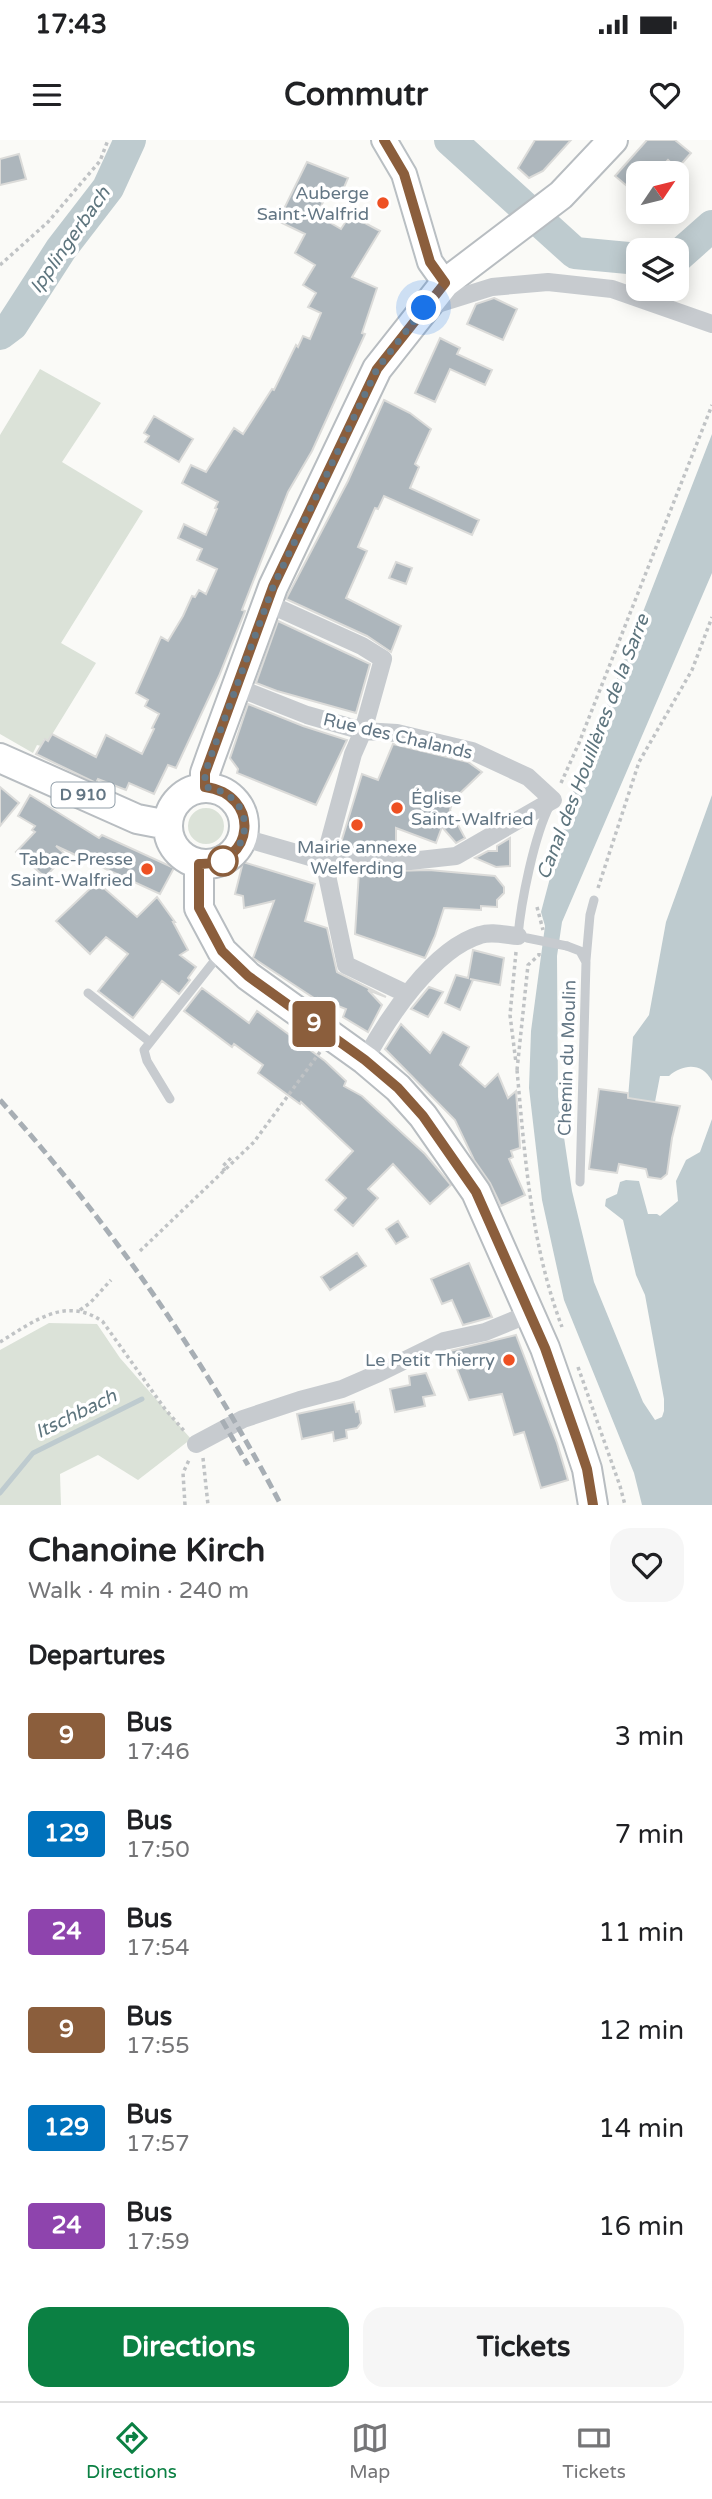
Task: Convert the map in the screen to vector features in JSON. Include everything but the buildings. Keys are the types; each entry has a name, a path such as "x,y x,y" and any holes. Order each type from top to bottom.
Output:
{"main road":[{"path":"205,787 205,773 267,603 377,369 445,283 561,195 614,140"},
{"name":"D 910","path":"0,758 137,819 168,825"},
{"path":"205,787 217,789 236,801 245,822 244,838 233,854 223,861 199,864 176,851 170,839 168,825 171,810 180,797 194,789 205,787"},
{"path":"199,864 199,908 222,951 248,976 365,1060 398,1088 423,1116 476,1192 545,1348 587,1469 593,1505"}],"street":[{"path":"384,140 404,174 430,262 445,283"},
{"path":"424,308 492,287 548,282 612,289 712,324"},
{"path":"267,603 362,646 383,659 324,860 346,965 407,994"},
{"name":"Rue des Chalands","path":"236,687 307,715 363,731 397,733 471,751 528,777 553,800"},
{"path":"244,838 324,860 410,861 456,856 553,800"},
{"path":"365,1060 407,994 453,948 481,934 522,937"},
{"path":"199,1443 243,1419 342,1388 444,1341 485,1332 529,1314"}],"lane":[{"path":"522,937 542,820 553,800"},
{"path":"586,962 594,900"},
{"name":"Chemin du Moulin","path":"522,937 580,951 586,962 580,1182"},
{"path":"170,1099 147,1061 144,1050 222,951"},
{"path":"88,993 150,1042"}],"path":[{"path":"0,265 48,222 100,161 108,140"},
{"path":"553,800 579,743 712,405"},
{"path":"594,900 639,762 692,670 712,617"},
{"path":"522,937 510,1015 524,1145 533,1221 542,1265 566,1338"},
{"path":"140,1251 254,1142 332,1037"},
{"path":"225,1171 222,1167 232,1157"},
{"path":"80,1310 111,1280"},
{"path":"0,1342 45,1315 80,1310 92,1313 103,1322 165,1409 199,1443 208,1505"},
{"path":"576,1364 625,1505"},
{"path":"185,1505 183,1473 199,1443"}],"shaded area":[{"path":"40,369 101,403 62,462 143,511 61,643 96,663 48,741 44,739 33,753 0,734 0,435"},
{"path":"206,808 219,813 224,826 219,839 206,844 193,839 188,826 193,813"},
{"path":"49,1323 97,1324 120,1358 191,1439 138,1480 98,1455 60,1474 61,1505 0,1505 0,1350"}],"water":[{"name":"Canal des Houillères de la Sarre","path":"712,434 712,573 562,922 557,956 558,1097 572,1191 594,1282 643,1402 655,1420 662,1417 664,1399 645,1295 636,1275 623,1220 605,1206 606,1199 617,1194 620,1182 639,1181 648,1214 660,1216 678,1201 676,1181 686,1160 700,1152 712,1119 712,1505 642,1505 634,1473 564,1300 542,1200 529,1088 531,1031 545,926 541,912 572,795"},
{"path":"712,795 712,1081 698,1068 686,1067 669,1076 660,1076 655,1102 628,1098 633,1037 649,1015 666,922"}],"waterway":[{"name":"Ipplingerbach","path":"0,334 12,325 61,249 108,188 130,140"},
{"name":"Ipplingerbach","path":"450,140 575,253 626,258"},
{"name":"Ipplingerbach","path":"689,246 712,226"},
{"name":"Itschbach","path":"0,1493 33,1453 142,1399"}],"railway":[{"path":"0,1100 80,1195 153,1294 220,1398 281,1505"},
{"path":"222,1420 248,1465"}],"bus line":[{"name":"9","path":"384,140 404,174 430,262 445,283 377,369 273,587 205,773 205,787 227,793 236,801 245,822 244,838 233,854 223,861 199,864 199,908 222,951 248,976 365,1060 398,1088 423,1116 476,1192 545,1348 587,1469 593,1505"}],"place":[{"name":"Auberge Saint-Walfrid","path":"383,203"},
{"name":"Église Saint-Walfried","path":"397,808"},
{"name":"Mairie annexe Welferding","path":"357,825"},
{"name":"Tabac-Presse Saint-Walfried","path":"147,869"},
{"name":"Le Petit Thierry","path":"509,1360"}],"route":[{"path":"223,861 233,854 244,838 245,822 236,801 227,793 205,787 205,773 219,733 273,587 377,369 424,308"}]}
